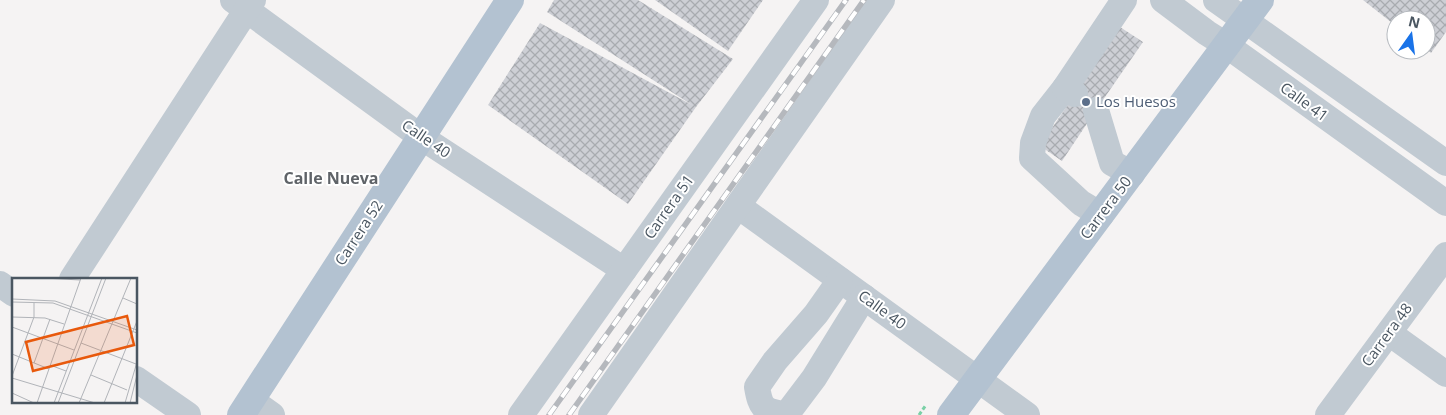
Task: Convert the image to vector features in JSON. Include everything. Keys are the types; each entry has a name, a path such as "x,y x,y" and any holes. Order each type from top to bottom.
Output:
{"main road":[{"name":"Carrera 52","path":"255,410 421,137 510,0"},
{"name":"Carrera 50","path":"951,415 1253,10"}],"street":[{"name":"Carrera 51","path":"521,415 816,0"},
{"path":"591,415 882,0"},
{"path":"1101,215 1081,203 1032,158 1032,143 1043,116 1070,91 1124,0"},
{"name":"Calle 41","path":"1163,0 1446,203"},
{"path":"1216,0 1253,10 1446,163"},
{"name":"Calle 40","path":"244,3 421,137 624,270"},
{"path":"73,278 244,3"},
{"path":"1096,110 1112,164 1132,174"},
{"name":"Calle 40","path":"738,206 1027,415"},
{"name":"Carrera 48","path":"1328,415 1389,333 1442,269"},
{"path":"840,280 816,314 775,361 757,388 760,401 768,411 786,415 814,378 864,297"},
{"path":"0,284 12,293"},
{"path":"1389,333 1446,374"},
{"path":"138,380 188,415"}],"building":[{"path":"554,0 638,0 733,59 696,107 628,204 488,105 540,23 692,105 547,12"},
{"path":"655,0 763,0 728,51"},
{"path":"1363,0 1446,0 1446,32 1436,46 1436,10 1386,10 1386,18"},
{"name":"Los Huesos","path":"1120,27 1143,42 1062,161 1040,146"}],"railway":[{"path":"549,415 846,0"},
{"path":"569,415 864,0"}],"place":[{"name":"Los Huesos","path":"1086,102"}],"district":[{"name":"Calle Nueva","path":"331,178"}]}
